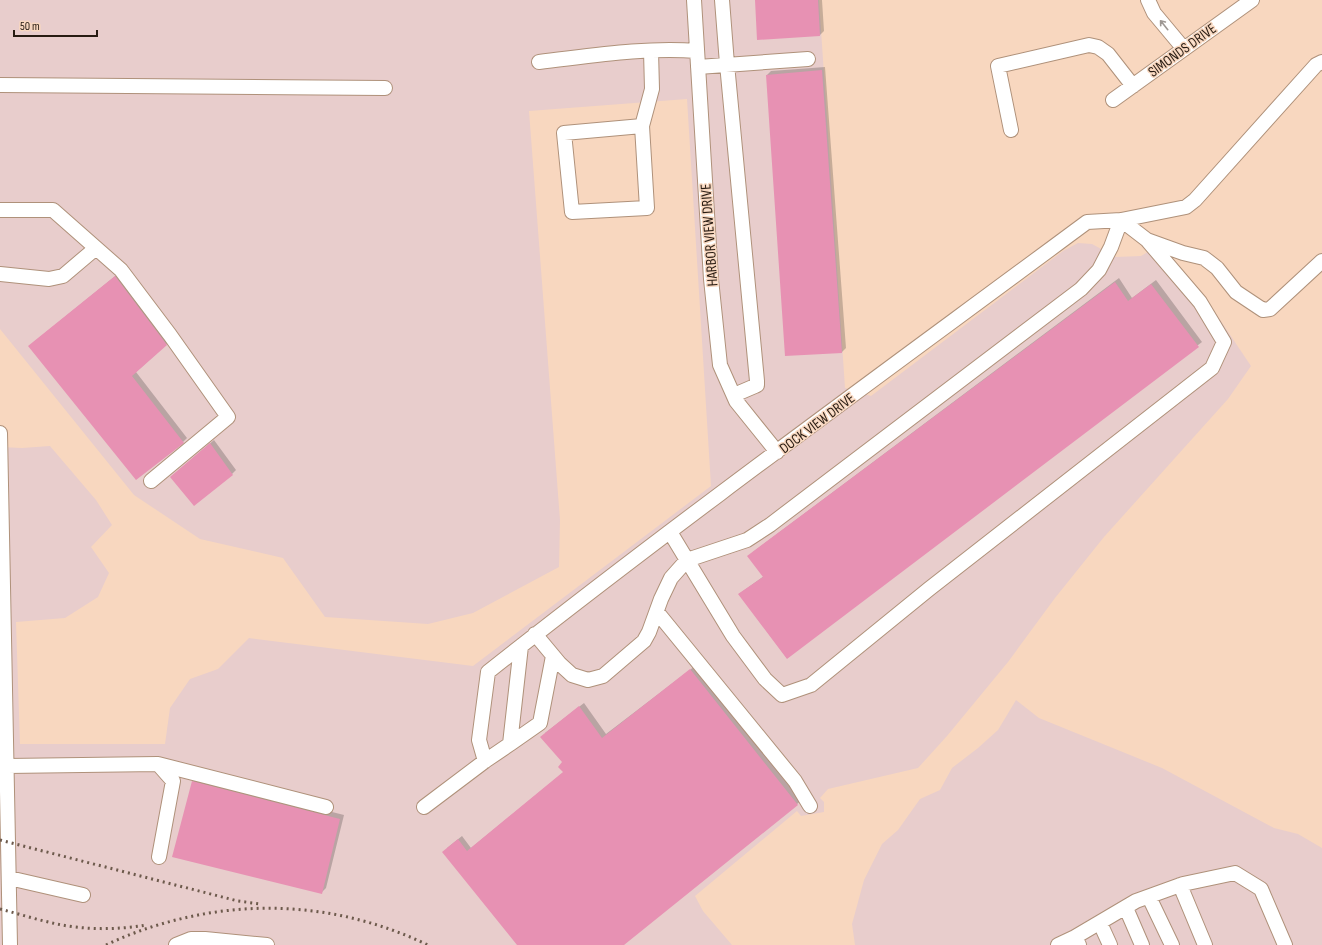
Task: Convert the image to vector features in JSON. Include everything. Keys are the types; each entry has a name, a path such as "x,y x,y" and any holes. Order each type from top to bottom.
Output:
{"street":[{"name":"HARBOR VIEW DRIVE","path":"694,0 711,279 720,365 736,401 777,452"},
{"path":"722,0 757,381 755,386 734,395"},
{"path":"1148,0 1154,13 1184,49"},
{"name":"SIMONDS DRIVE","path":"1113,100 1252,0"},
{"path":"1011,130 998,66 1089,45 1098,47 1108,54 1133,86"},
{"path":"539,62 674,49 697,51"},
{"path":"642,126 564,133 572,212 647,208 642,126 652,89 651,51"},
{"path":"698,67 808,59"},
{"name":"DOCK VIEW DRIVE","path":"485,760 479,740 488,672 535,634 670,532 1087,222 1121,220 1186,207 1195,200 1316,65 1322,62"},
{"path":"0,85 385,88"},
{"path":"0,210 53,210 121,270 228,416 151,481"},
{"path":"535,634 560,664 572,675 588,680 603,676 644,641 671,578 687,560 747,540 770,525 1081,289 1099,270 1111,247 1121,220 1147,240 1200,302 1224,342 1212,368 929,590 811,686 782,695 765,679 733,636 687,560 670,532"},
{"path":"1147,240 1183,254 1204,258 1217,268 1236,292 1263,310 1270,309 1322,261"},
{"path":"0,274 49,279 63,276 96,248"},
{"path":"0,433 2,597 7,766 4,834 9,878 10,945"},
{"path":"657,612 794,781 810,806"},
{"path":"510,744 521,646"},
{"path":"424,807 485,760 540,723 554,656"},
{"path":"7,766 158,764 326,807"},
{"path":"158,764 173,782 159,857"},
{"path":"1058,945 1077,941 1100,923 1136,901 1180,885 1235,873 1261,889 1285,945"},
{"path":"9,878 83,896"},
{"path":"1180,885 1206,945"},
{"path":"1149,897 1172,945"},
{"path":"1126,908 1142,945"},
{"path":"1100,923 1110,945"},
{"path":"176,945 191,939 267,945"}],"shaded area":[{"path":"0,0 819,0 845,388 871,396 1063,251 1078,243 1092,244 1116,257 1141,256 1161,244 1204,296 1251,366 1228,399 1104,537 1055,598 1008,662 947,736 918,768 828,789 820,798 824,802 824,812 801,816 797,811 695,896 703,911 732,945 0,945 0,447 22,448 50,446 96,500 112,525 91,547 109,573 98,597 65,618 16,622 20,744 165,744 170,708 190,679 218,669 249,638 473,666 711,486 687,99 529,111 560,520 559,567 473,613 428,624 325,617 283,558 200,539 134,495 0,329"},
{"path":"1016,700 1039,718 1162,768 1274,828 1298,834 1322,848 1322,945 855,945 852,924 864,880 882,844 898,830 920,799 940,790 952,768 998,730"}],"building":[{"path":"755,0 818,0 820,36 757,40"},
{"path":"822,70 842,353 785,356 766,75"},
{"path":"115,276 167,345 132,376 184,443 136,480 28,346"},
{"path":"1115,282 1128,301 1151,284 1199,347 787,659 738,594 763,577 747,556"},
{"path":"210,443 233,475 194,506 170,477"},
{"path":"690,669 798,805 624,945 517,945 442,852 458,839 467,851 563,772 558,767 562,762 540,737 579,706 602,738"},
{"path":"192,781 340,819 322,894 172,857"}],"railway":[{"path":"0,840 238,901 260,904"},
{"path":"106,945 138,932 172,921 205,914 270,908 334,914 397,932 428,945"},
{"path":"0,909 68,926 113,928 146,925"}]}
